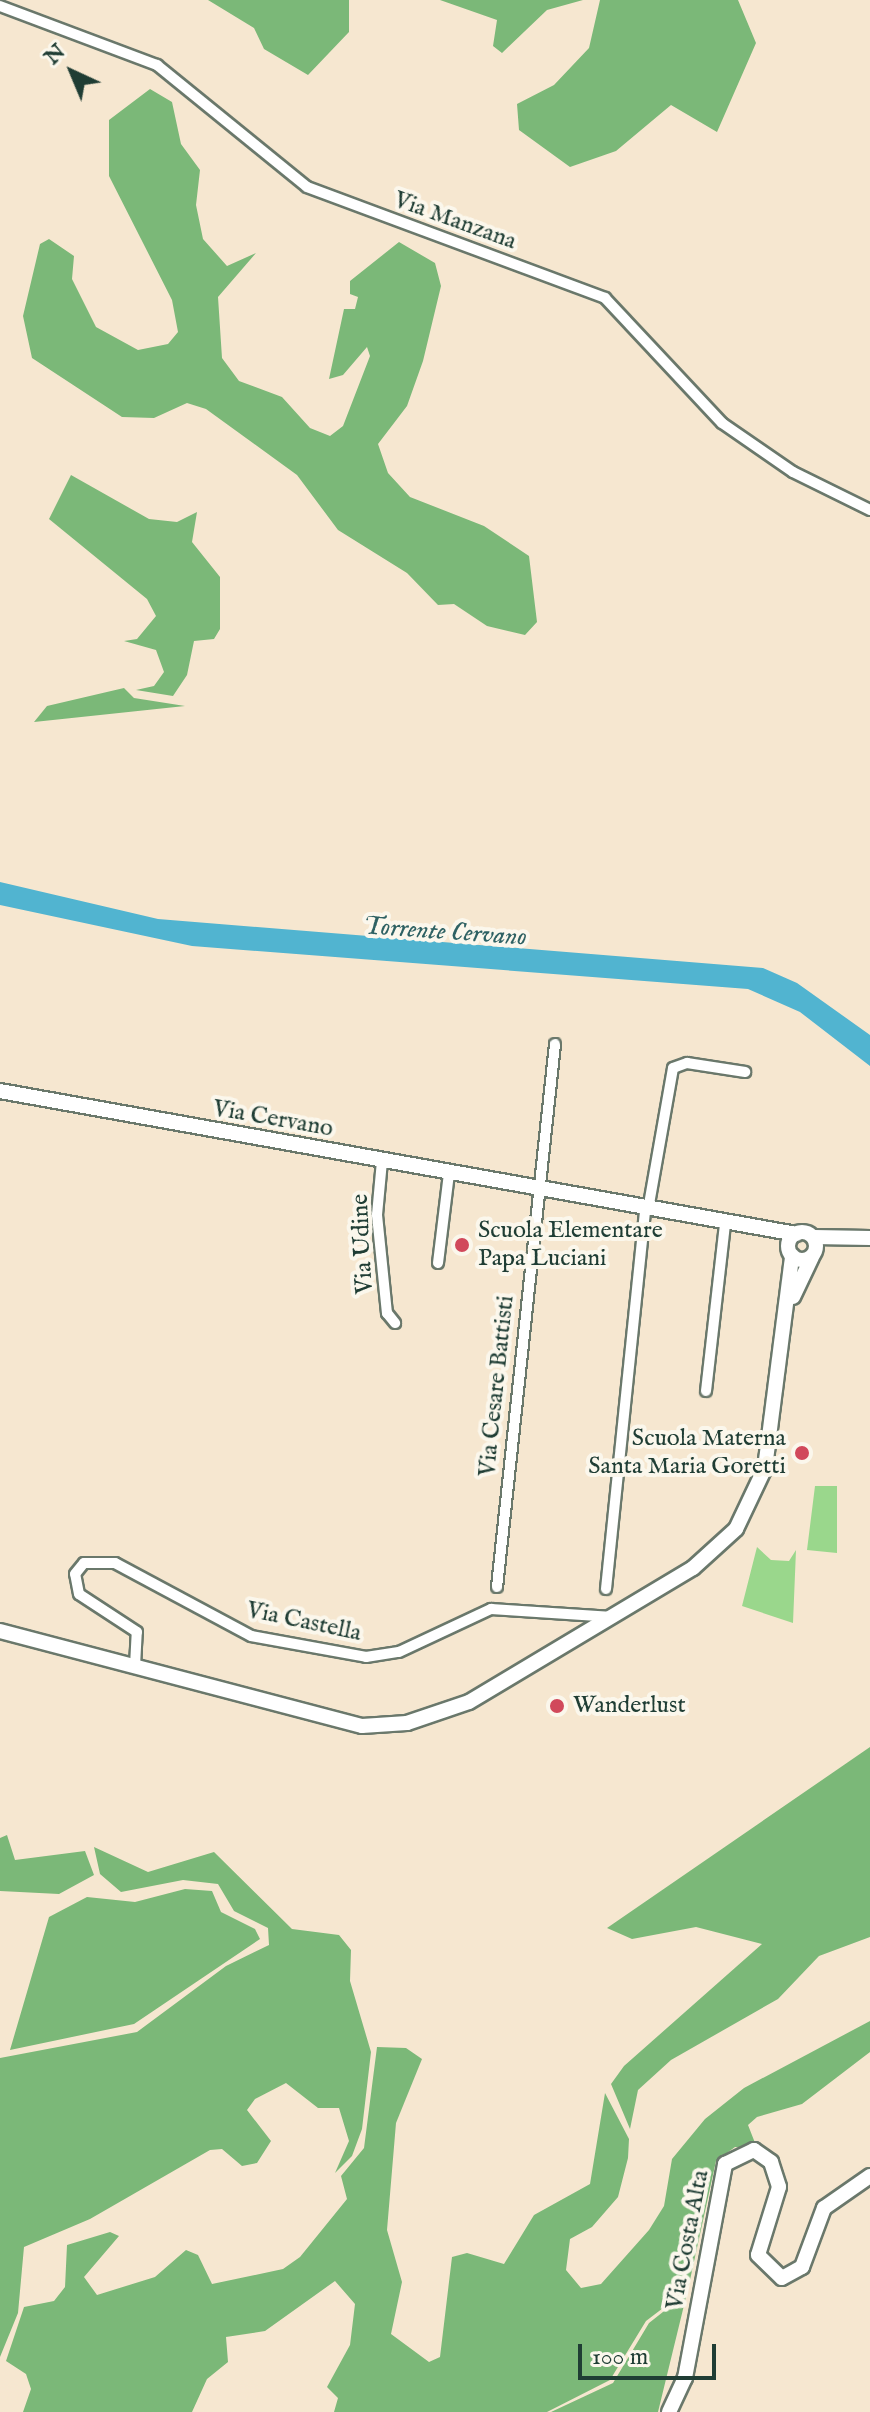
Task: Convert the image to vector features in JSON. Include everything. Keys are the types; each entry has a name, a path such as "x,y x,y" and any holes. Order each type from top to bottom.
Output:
{"main road":[{"name":"Via Cervano","path":"0,1091 647,1210 814,1237"},
{"path":"760,1228 790,1252 814,1255 852,1236"},
{"path":"0,1631 348,1724 390,1726 469,1702 706,1559 743,1518 765,1468 790,1252 796,1234"},
{"path":"784,1324 814,1255 814,1237 870,1238"},
{"name":"Via Costa Alta","path":"669,2412 685,2378 725,2164 754,2150 771,2162 779,2187 758,2255 782,2278 802,2267 824,2208 870,2176"}],"street":[{"name":"Via Manzana","path":"0,6 157,65 307,187 605,298 722,423 793,472 870,510"},
{"path":"537,1189 555,1044"},
{"path":"606,1589 647,1210 673,1068 745,1072"},
{"name":"Via Udine","path":"382,1161 377,1215 387,1313 395,1323"},
{"path":"438,1263 449,1173"},
{"name":"Via Cesare Battisti","path":"497,1587 537,1189"},
{"path":"706,1391 725,1223"},
{"name":"Via Castella","path":"135,1666 137,1632 75,1586 84,1563 115,1563 251,1636 366,1657 399,1652 491,1609 613,1617"}],"green space":[{"path":"208,0 349,0 349,32 308,75 264,49 254,28"},
{"path":"440,0 583,0 547,10 502,53 493,46 497,20"},
{"path":"600,0 738,0 756,43 717,132 671,105 616,151 570,167 519,130 517,104 554,85 589,48"},
{"path":"150,89 172,102 181,144 200,170 196,205 203,239 227,266 256,253 218,297 222,358 239,381 282,397 310,428 330,436 343,426 370,356 367,347 343,375 329,379 344,309 355,309 358,297 350,294 350,281 399,242 435,263 441,286 423,361 407,406 378,444 388,473 410,497 484,526 529,556 537,622 525,635 487,626 454,604 438,605 407,573 338,530 297,475 206,409 187,403 154,418 122,417 32,358 23,316 40,244 49,239 74,256 72,279 96,327 138,350 168,344 178,332 172,300 109,176 109,120"},
{"path":"71,475 149,519 177,522 197,512 192,542 220,577 220,629 214,639 194,641 187,675 173,696 136,690 154,686 164,672 156,650 124,641 137,639 156,616 147,599 49,519"},
{"path":"124,688 134,698 185,706 34,722 47,706"},
{"path":"815,1486 837,1486 837,1553 807,1550"},
{"path":"757,1547 771,1560 789,1561 796,1550 793,1623 742,1606"},
{"path":"870,1747 870,1937 819,1956 778,1999 671,2060 638,2090 630,2129 611,2084 624,2066 762,1944 696,1927 632,1939 607,1928"},
{"path":"7,1835 15,1860 85,1851 94,1875 59,1894 0,1891 0,1838"},
{"path":"94,1847 148,1872 214,1852 292,1929 339,1935 351,1950 350,1981 371,2052 362,2129 352,2156 335,2173 349,2141 339,2108 318,2108 286,2083 255,2099 247,2110 271,2141 257,2163 242,2166 222,2149 210,2150 90,2219 24,2247 18,2313 0,2357 0,2058 137,2032 226,1966 269,1945 268,1928 234,1911 218,1884 183,1880 121,1892 100,1874"},
{"path":"185,1889 212,1891 221,1912 255,1929 260,1939 134,2024 10,2050 49,1917 87,1897 135,1902"},
{"path":"870,2021 870,2052 802,2104 757,2117 748,2125 757,2148 735,2147 716,2161 688,2289 646,2321 610,2380 547,2412 334,2412 338,2398 327,2387 350,2345 355,2304 335,2281 265,2331 226,2337 228,2362 207,2379 192,2412 23,2412 31,2389 26,2374 6,2361 24,2307 54,2301 65,2287 67,2245 110,2232 119,2236 84,2277 97,2295 155,2277 186,2250 198,2255 212,2284 283,2269 300,2257 347,2199 341,2176 364,2148 377,2047 406,2048 422,2059 396,2123 387,2230 402,2282 391,2334 429,2362 440,2357 452,2257 467,2253 504,2264 534,2215 590,2184 605,2093 629,2139 628,2158 618,2197 592,2227 570,2239 566,2270 581,2288 601,2284 649,2230 664,2206 672,2159 705,2119 744,2088"},
{"path":"687,2293 658,2412 551,2412 613,2383 649,2323"}],"water":[{"path":"0,882 158,919 763,968 797,983 870,1035 870,1066 800,1012 748,989 192,946 0,905"}],"place":[{"name":"Scuola Elementare Papa Luciani","path":"462,1245"},
{"name":"Scuola Materna Santa Maria Goretti","path":"802,1453"},
{"name":"Wanderlust","path":"557,1706"}],"water label":[{"name":"Torrente Cervano","path":"445,932"}]}
